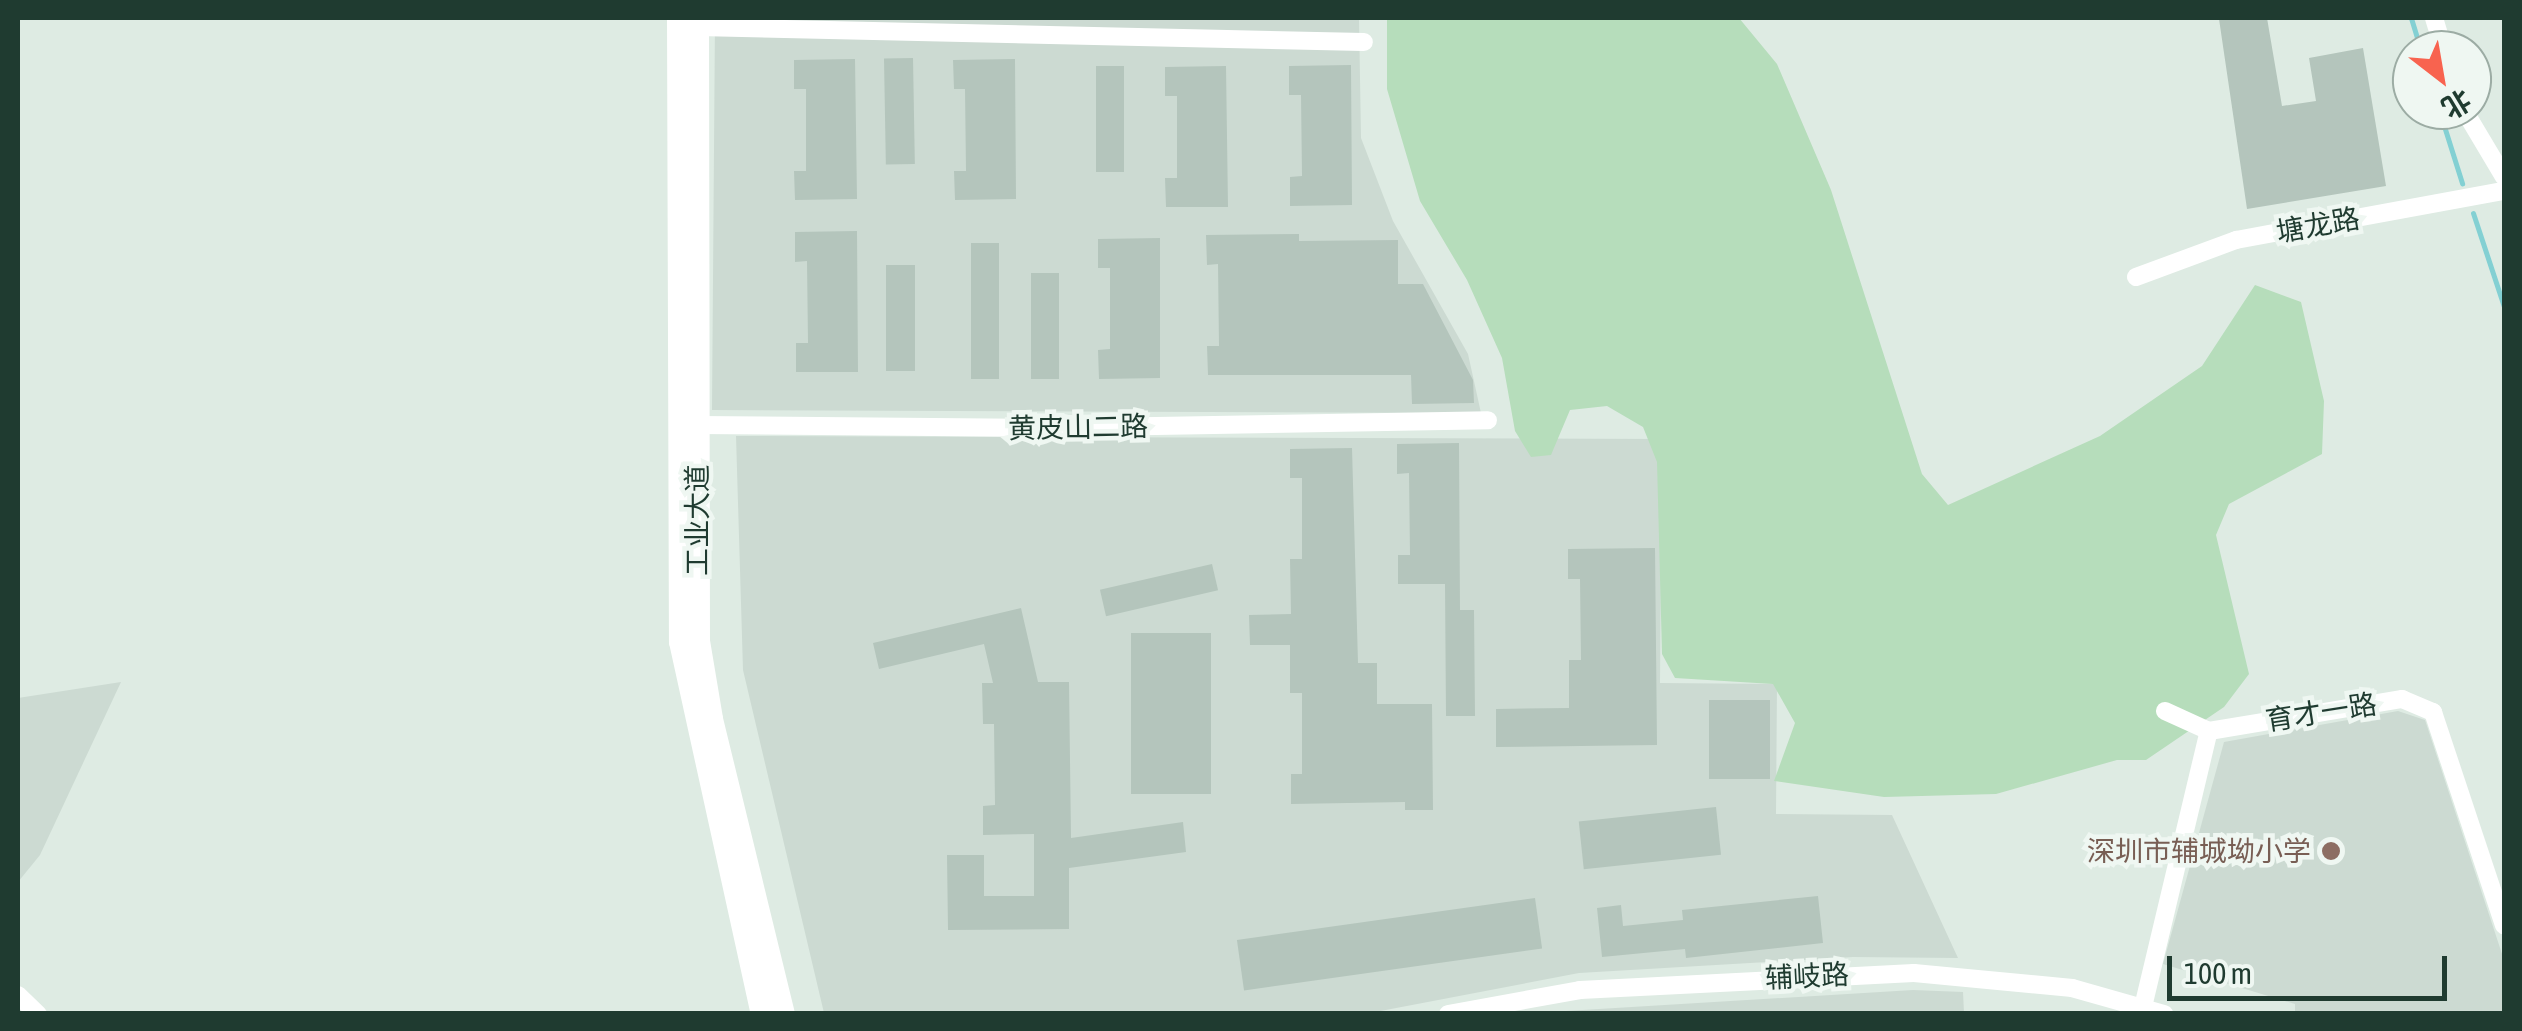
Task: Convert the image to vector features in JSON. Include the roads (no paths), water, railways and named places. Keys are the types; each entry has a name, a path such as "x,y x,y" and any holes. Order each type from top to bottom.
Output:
{"street":[{"path":"692,21 1364,42"},
{"name":"工业大道","path":"692,21 704,677 784,1014"},
{"name":"工业大道","path":"692,21 677,444 678,600 686,680 762,1014"},
{"path":"2476,130 2504,178"},
{"name":"塘龙路","path":"2136,276 2236,240 2504,191"},
{"name":"黄皮山二路","path":"697,425 1039,428 1488,420"},
{"path":"677,444 697,425"},
{"name":"育才一路","path":"2209,731 2402,698 2433,712 2504,925"},
{"path":"2150,1011 2209,731 2165,711"},
{"name":"辅岐路","path":"1448,1014 1580,990 1874,973 2023,980 2150,1011"},
{"path":"18,995 38,1014"}],"waterway":[{"path":"2411,18 2415,30"},
{"path":"2445,130 2462,183"},
{"path":"2473,213 2504,307"}],"place":[{"name":"深圳市辅城坳小学","path":"2331,851"}]}
